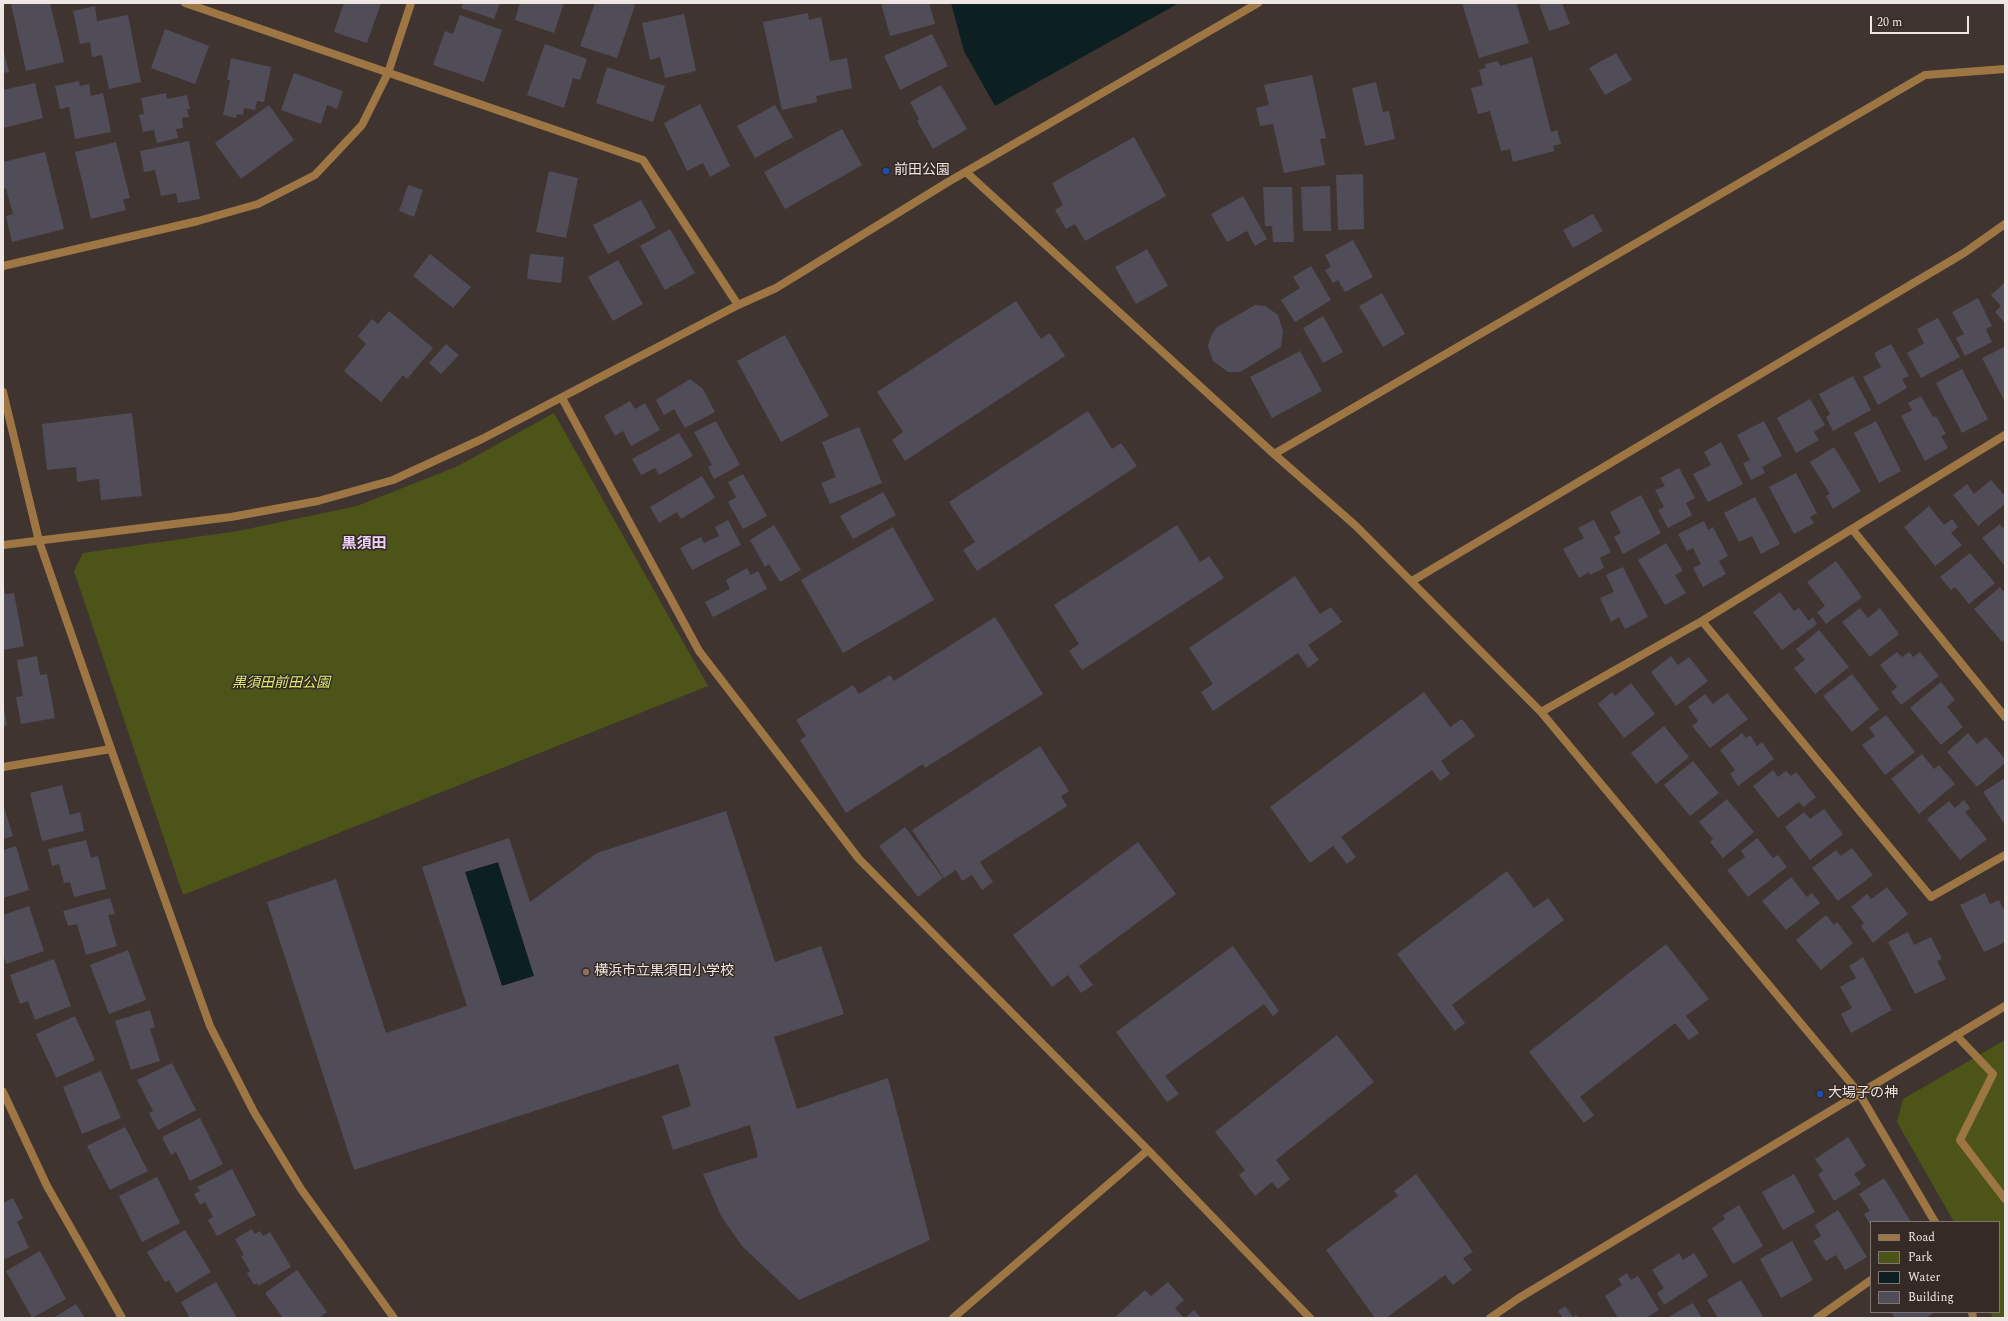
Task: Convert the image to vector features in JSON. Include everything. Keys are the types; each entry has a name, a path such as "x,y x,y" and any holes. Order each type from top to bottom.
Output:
{"street":[{"path":"185,3 643,160 738,305"},
{"path":"3,266 198,221 258,204 315,175 362,125 388,73 411,3"},
{"path":"3,545 231,517 318,501 393,480 482,439 738,305 776,288 966,172 1258,3"},
{"path":"1274,454 1925,74 2005,68"},
{"path":"966,172 1274,454 1356,526 1541,712 1859,1093 1934,1221"},
{"path":"1412,581 1964,253 2005,224"},
{"path":"3,392 39,541 111,749 210,1026 254,1112 301,1189 394,1318"},
{"path":"562,398 699,651 859,859 1148,1150 1310,1318"},
{"path":"1541,712 1702,621 2004,436"},
{"path":"1852,529 2005,717"},
{"path":"1702,621 1931,897 2005,855"},
{"path":"3,767 111,749"},
{"path":"1490,1318 1519,1298 2005,1006"},
{"path":"1956,1035 1994,1074 1960,1140 2005,1199"},
{"path":"3,1092 47,1186 122,1318"},
{"path":"953,1318 1148,1150"},
{"path":"1817,1318 1870,1281"}],"green space":[{"name":"黒須田前田公園","path":"554,413 708,686 183,895 74,571 83,553 238,531 357,506 458,466"},
{"path":"2005,1040 2005,1318 1992,1318 1991,1313 2000,1313 2000,1221 1953,1221 1897,1122 1903,1099"}],"water":[{"path":"951,3 1179,3 995,106 964,51"},
{"path":"498,862 534,976 502,986 465,872"}],"building":[{"path":"50,3 64,62 26,71 11,4"},
{"path":"344,3 381,3 367,43 334,32"},
{"path":"463,3 500,3 494,19 461,8"},
{"path":"520,3 564,3 554,33 515,20"},
{"path":"595,3 629,3 635,5 617,58 580,46"},
{"path":"881,3 929,3 935,24 890,36"},
{"path":"1462,3 1516,3 1529,43 1479,58"},
{"path":"1539,3 1562,3 1570,24 1549,31"},
{"path":"95,6 97,21 128,15 141,82 109,89 102,55 92,57 90,42 80,44 73,11"},
{"path":"808,13 809,20 821,17 830,61 847,58 852,88 816,96 817,102 782,110 763,22"},
{"path":"684,14 696,71 665,78 660,57 650,60 642,23"},
{"path":"460,15 502,30 484,82 433,65 445,31 453,34"},
{"path":"165,29 209,46 195,84 151,68"},
{"path":"932,34 948,66 900,90 884,56"},
{"path":"545,44 587,59 580,80 573,78 564,108 527,95"},
{"path":"3,49 9,72 3,73"},
{"path":"1616,53 1632,80 1605,95 1589,68"},
{"path":"1532,57 1551,132 1557,130 1561,144 1553,146 1554,151 1513,162 1510,149 1501,151 1490,111 1478,114 1471,88 1483,85 1479,70 1486,68 1485,64 1498,61 1500,66"},
{"path":"231,58 271,67 264,102 257,101 255,110 244,108 243,115 237,114 236,118 223,115 230,80 227,80"},
{"path":"607,67 665,86 653,122 596,103"},
{"path":"294,73 343,91 337,109 327,105 321,124 281,110"},
{"path":"1312,75 1326,138 1320,139 1325,165 1284,173 1273,124 1260,126 1256,108 1269,105 1264,85"},
{"path":"79,81 80,86 89,84 91,96 103,93 111,132 75,139 69,107 60,109 55,86"},
{"path":"1376,82 1383,112 1389,111 1395,139 1365,146 1352,88"},
{"path":"35,83 43,118 3,128 3,90"},
{"path":"941,85 967,129 933,149 917,121 919,119 910,102"},
{"path":"166,93 167,99 187,95 190,109 187,109 189,117 182,118 183,128 176,129 178,138 157,143 154,130 143,132 139,115 144,114 141,98"},
{"path":"700,104 730,166 710,177 703,163 687,171 664,123"},
{"path":"269,105 294,140 241,179 215,143"},
{"path":"775,105 793,137 755,158 737,126"},
{"path":"842,129 862,165 785,209 764,172"},
{"path":"1134,137 1166,196 1085,241 1075,224 1066,229 1055,210 1063,205 1052,183"},
{"path":"189,141 200,199 178,203 176,193 161,196 155,170 144,172 140,151"},
{"path":"116,142 130,198 123,199 126,210 91,219 75,152"},
{"path":"45,152 64,229 12,242 6,216 13,214 6,188 3,189 3,162"},
{"path":"549,171 578,178 566,238 536,232"},
{"path":"1363,174 1364,229 1338,230 1336,175"},
{"path":"408,185 423,190 414,217 399,211"},
{"path":"1330,186 1331,231 1303,231 1301,187"},
{"path":"1263,187 1292,187 1294,242 1273,242 1272,226 1265,226"},
{"path":"1243,196 1267,239 1255,246 1247,231 1227,242 1211,214"},
{"path":"641,200 656,228 608,254 593,225"},
{"path":"1593,214 1603,231 1573,248 1563,230"},
{"path":"670,229 695,273 665,290 640,246"},
{"path":"1353,240 1373,277 1345,292 1338,280 1333,283 1325,270 1331,267 1325,255"},
{"path":"1147,249 1168,286 1136,304 1115,267"},
{"path":"430,254 471,287 453,308 413,276"},
{"path":"530,254 564,257 561,283 527,279"},
{"path":"618,260 643,304 613,321 588,277"},
{"path":"1311,266 1331,300 1295,322 1281,300 1300,288 1293,277"},
{"path":"2005,282 2005,323 1995,312 2001,306 1991,295"},
{"path":"1382,293 1405,334 1383,347 1359,306"},
{"path":"1978,298 1992,326 1986,329 1992,342 1965,356 1956,338 1964,334 1952,312"},
{"path":"1016,301 1041,339 1050,333 1065,356 905,461 892,440 903,432 877,392"},
{"path":"1255,305 1265,306 1278,315 1283,331 1281,347 1240,372 1228,372 1213,361 1208,346 1210,338 1216,328"},
{"path":"389,311 433,348 407,379 403,375 381,402 344,371 366,344 358,336 372,319 378,324"},
{"path":"1323,316 1343,352 1323,363 1303,328"},
{"path":"1938,318 1960,357 1921,378 1907,353 1924,343 1917,329"},
{"path":"785,335 829,416 781,442 737,361"},
{"path":"446,344 459,355 441,374 429,363"},
{"path":"1891,344 1909,376 1902,379 1907,388 1878,405 1863,377 1881,367 1874,353"},
{"path":"2004,347 2005,348 2005,402 1982,358"},
{"path":"1300,351 1322,391 1272,418 1250,377"},
{"path":"1962,369 1988,419 1962,433 1936,383"},
{"path":"1853,376 1871,410 1833,431 1826,417 1830,414 1819,394"},
{"path":"690,379 703,389 715,412 685,428 674,409 664,415 656,400"},
{"path":"1921,396 1933,417 1936,416 1946,434 1941,436 1948,448 1925,461 1901,416 1912,410 1908,403"},
{"path":"1810,399 1825,425 1814,432 1819,440 1796,453 1777,418"},
{"path":"630,401 635,409 645,403 660,430 631,446 623,431 615,436 604,416"},
{"path":"1088,411 1112,449 1121,443 1137,466 977,571 963,550 975,542 949,502"},
{"path":"132,413 142,496 101,500 99,479 77,482 76,467 47,470 42,424"},
{"path":"716,421 740,465 714,479 708,467 712,465 694,432"},
{"path":"1764,421 1782,456 1762,467 1765,473 1751,480 1743,463 1750,460 1737,435"},
{"path":"1876,421 1901,471 1879,483 1854,433"},
{"path":"859,427 882,483 830,504 821,483 836,477 822,442"},
{"path":"679,433 693,456 659,475 655,468 641,475 632,459"},
{"path":"1721,442 1743,484 1708,502 1693,474 1711,465 1704,452"},
{"path":"1834,447 1861,491 1833,509 1826,496 1830,494 1810,462"},
{"path":"1679,468 1695,498 1686,503 1692,515 1668,528 1658,510 1664,507 1655,490 1665,486 1660,478"},
{"path":"1796,473 1817,513 1810,517 1814,523 1794,534 1769,487"},
{"path":"743,474 767,516 743,529 728,502 736,497 728,482"},
{"path":"702,476 715,498 681,519 677,512 659,523 650,507"},
{"path":"1991,480 2005,496 2005,504 1978,526 1953,495 1967,484 1974,494"},
{"path":"883,492 896,515 853,539 840,516"},
{"path":"1641,495 1661,533 1623,554 1614,537 1621,533 1610,512"},
{"path":"1755,497 1780,544 1761,554 1752,536 1739,542 1724,513"},
{"path":"1929,506 1944,525 1952,519 1958,527 1951,533 1962,545 1935,566 1904,527"},
{"path":"728,520 741,545 692,570 680,548 701,537 704,543 719,536 715,527"},
{"path":"1594,520 1611,552 1600,558 1604,568 1590,575 1589,572 1579,578 1563,549 1584,538 1578,528"},
{"path":"1704,521 1708,530 1713,527 1728,556 1719,561 1726,574 1703,587 1693,568 1701,564 1693,548 1687,551 1678,534"},
{"path":"2000,524 2002,528 2005,526 2004,565 1982,538"},
{"path":"774,525 801,570 780,582 769,564 765,567 750,540"},
{"path":"1177,525 1200,562 1209,556 1224,578 1082,670 1069,651 1079,644 1054,605"},
{"path":"893,527 934,600 843,653 801,580"},
{"path":"1666,543 1683,571 1675,575 1686,593 1665,605 1638,560"},
{"path":"1970,553 1995,583 1969,604 1955,587 1951,590 1940,577"},
{"path":"1836,561 1862,597 1826,624 1817,612 1825,606 1807,582"},
{"path":"1623,567 1648,617 1625,629 1619,617 1611,622 1600,598 1614,592 1606,575"},
{"path":"747,568 751,575 758,571 767,589 713,617 705,602 730,589 726,580"},
{"path":"1295,576 1320,614 1331,607 1342,622 1308,645 1319,660 1308,668 1298,653 1213,711 1201,692 1213,684 1189,648"},
{"path":"2000,587 2005,593 2005,639 2002,642 1974,609"},
{"path":"4,588 5,594 14,593 24,646 3,650"},
{"path":"1780,592 1794,611 1799,608 1809,621 1813,617 1817,624 1782,650 1753,612"},
{"path":"1860,608 1868,618 1880,608 1899,634 1870,657 1842,622"},
{"path":"995,617 1043,694 925,768 923,764 846,813 800,740 806,736 796,720 853,685 859,694 890,675 894,681"},
{"path":"1819,630 1849,667 1815,694 1794,668 1805,660 1796,649"},
{"path":"1897,652 1902,657 1909,652 1913,657 1920,652 1939,676 1901,705 1891,692 1897,687 1880,665"},
{"path":"37,656 40,675 47,674 55,718 21,724 16,697 23,696 17,660"},
{"path":"1671,656 1678,665 1689,657 1708,681 1676,706 1651,672"},
{"path":"1852,674 1879,709 1852,732 1823,696"},
{"path":"1941,682 1955,700 1947,707 1963,727 1941,745 1910,708"},
{"path":"1631,683 1655,714 1624,738 1598,704 1612,692 1615,696"},
{"path":"1424,692 1450,727 1462,719 1475,736 1441,761 1450,774 1440,781 1432,770 1341,837 1356,857 1347,864 1333,846 1310,863 1270,807"},
{"path":"1727,693 1748,719 1710,748 1692,726 1698,721 1688,707 1705,694 1713,704"},
{"path":"3,703 7,725 3,726"},
{"path":"1886,715 1915,752 1885,775 1862,745 1875,736 1869,728"},
{"path":"1664,726 1689,757 1656,784 1631,753"},
{"path":"1742,733 1746,738 1750,735 1757,746 1762,742 1774,759 1738,786 1730,774 1735,770 1720,750"},
{"path":"1968,733 1977,744 1986,737 2005,759 2005,763 1977,787 1947,752"},
{"path":"1040,746 1069,791 1061,796 1067,806 980,862 993,882 982,890 972,875 962,881 956,870 944,878 912,830"},
{"path":"1922,754 1934,769 1939,765 1955,784 1919,814 1891,779"},
{"path":"1693,761 1719,793 1690,816 1664,785"},
{"path":"1773,770 1778,777 1786,771 1791,776 1796,772 1816,797 1804,807 1799,802 1778,818 1753,786"},
{"path":"2005,778 2005,825 1983,792"},
{"path":"62,785 70,815 80,812 84,831 42,841 30,793"},
{"path":"1727,799 1754,832 1723,858 1710,842 1713,839 1699,822"},
{"path":"1964,800 1970,808 1965,812 1987,839 1960,860 1927,819 1949,801 1955,808"},
{"path":"3,804 13,836 3,839"},
{"path":"1824,809 1843,834 1810,860 1785,827 1804,812 1810,819"},
{"path":"726,811 775,962 821,946 844,1014 774,1037 797,1109 888,1078 930,1240 799,1300 742,1246 721,1216 703,1174 758,1157 750,1125 673,1150 662,1116 691,1106 678,1064 354,1170 267,902 336,879 386,1033 467,1006 422,867 509,838 530,902 597,853","holes":["498,862 534,976 502,986 465,872"]},
{"path":"905,827 943,878 918,897 879,846"},
{"path":"1757,838 1773,858 1778,855 1787,867 1748,897 1727,870 1745,857 1741,851"},
{"path":"86,840 91,858 98,856 106,889 74,897 70,882 64,883 59,864 52,866 48,849"},
{"path":"1138,842 1176,894 1079,966 1093,985 1081,993 1068,975 1052,987 1013,935"},
{"path":"16,846 29,890 3,898 3,850"},
{"path":"1852,848 1873,875 1838,901 1812,868 1836,850 1841,856"},
{"path":"1507,871 1534,908 1548,898 1564,920 1452,1005 1465,1023 1455,1031 1397,954"},
{"path":"1791,877 1807,897 1812,893 1820,903 1786,930 1762,901"},
{"path":"1887,887 1908,914 1873,943 1861,926 1864,923 1851,907 1867,894 1871,899"},
{"path":"1985,893 1990,904 1999,900 2005,912 2005,942 1984,952 1960,905"},
{"path":"110,898 115,914 108,915 117,946 86,955 77,924 68,926 63,911"},
{"path":"29,906 44,951 6,964 3,954 3,915"},
{"path":"1826,915 1834,925 1837,922 1853,943 1821,970 1796,940"},
{"path":"1908,932 1914,945 1931,937 1942,959 1937,961 1946,979 1915,994 1888,942"},
{"path":"1666,944 1709,999 1686,1016 1699,1033 1689,1040 1675,1023 1580,1097 1594,1115 1584,1123 1529,1052"},
{"path":"1233,946 1279,1011 1273,1016 1264,1004 1165,1076 1179,1094 1167,1102 1116,1032"},
{"path":"128,950 146,1000 109,1014 90,965"},
{"path":"1863,957 1892,1010 1851,1033 1841,1014 1852,1008 1840,987 1856,978 1849,966"},
{"path":"54,959 71,1006 35,1020 28,1001 20,1004 10,975"},
{"path":"150,1010 155,1027 150,1029 160,1061 131,1070 115,1021"},
{"path":"75,1016 95,1060 56,1078 36,1034"},
{"path":"1337,1035 1374,1082 1276,1160 1290,1179 1278,1189 1272,1182 1255,1196 1239,1175 1245,1170 1215,1132"},
{"path":"172,1063 196,1110 158,1130 149,1113 153,1111 137,1080"},
{"path":"101,1071 121,1118 82,1134 63,1087"},
{"path":"200,1118 223,1164 190,1181 176,1152 171,1155 162,1137"},
{"path":"125,1127 148,1171 110,1190 87,1146"},
{"path":"1848,1137 1866,1166 1854,1174 1861,1184 1834,1201 1818,1174 1823,1171 1815,1159"},
{"path":"232,1169 256,1215 217,1236 208,1220 213,1217 205,1202 200,1205 194,1194 200,1191 197,1187"},
{"path":"1416,1174 1473,1252 1463,1258 1472,1270 1453,1285 1445,1275 1386,1318 1375,1318 1326,1250 1398,1196 1394,1191"},
{"path":"1794,1174 1815,1212 1783,1230 1762,1192"},
{"path":"157,1177 180,1223 142,1242 119,1196"},
{"path":"1884,1178 1910,1221 1870,1221 1870,1224 1864,1214 1870,1211 1859,1194"},
{"path":"13,1198 23,1218 17,1222 29,1248 3,1260 3,1203"},
{"path":"1739,1205 1763,1246 1733,1264 1712,1228 1725,1219 1723,1215"},
{"path":"1838,1210 1867,1257 1845,1270 1836,1255 1826,1261 1813,1241 1821,1236 1815,1225"},
{"path":"252,1229 255,1234 260,1231 263,1236 270,1232 291,1267 258,1286 257,1283 254,1285 247,1273 250,1271 241,1256 244,1255 235,1239"},
{"path":"185,1230 211,1272 176,1293 169,1280 165,1282 147,1252"},
{"path":"1792,1241 1813,1280 1781,1298 1760,1259"},
{"path":"40,1251 66,1299 32,1318 6,1271"},
{"path":"1679,1253 1683,1260 1694,1253 1708,1276 1664,1305 1657,1293 1664,1288 1652,1270"},
{"path":"297,1270 327,1312 319,1318 283,1318 265,1293"},
{"path":"1627,1273 1631,1280 1638,1276 1659,1310 1646,1318 1618,1318 1605,1296 1622,1285 1618,1279"},
{"path":"1741,1280 1764,1318 1718,1318 1707,1300"},
{"path":"216,1282 237,1318 186,1318 189,1316 181,1302"},
{"path":"1168,1282 1184,1300 1175,1308 1184,1318 1114,1318 1145,1290 1151,1296"},
{"path":"1693,1303 1702,1318 1667,1318"},
{"path":"76,1304 85,1318 53,1318"},
{"path":"1565,1306 1573,1317 1576,1315 1579,1318 1563,1318 1558,1311"},
{"path":"1194,1310 1201,1318 1185,1318"},
{"path":"1892,1313 1934,1313 1926,1318 1895,1318"}],"place":[{"name":"前田公園","path":"886,171"},
{"name":"横浜市立黒須田小学校","path":"586,972"},
{"name":"大場子の神","path":"1820,1094"}],"district":[{"name":"黒須田","path":"364,545"}]}
